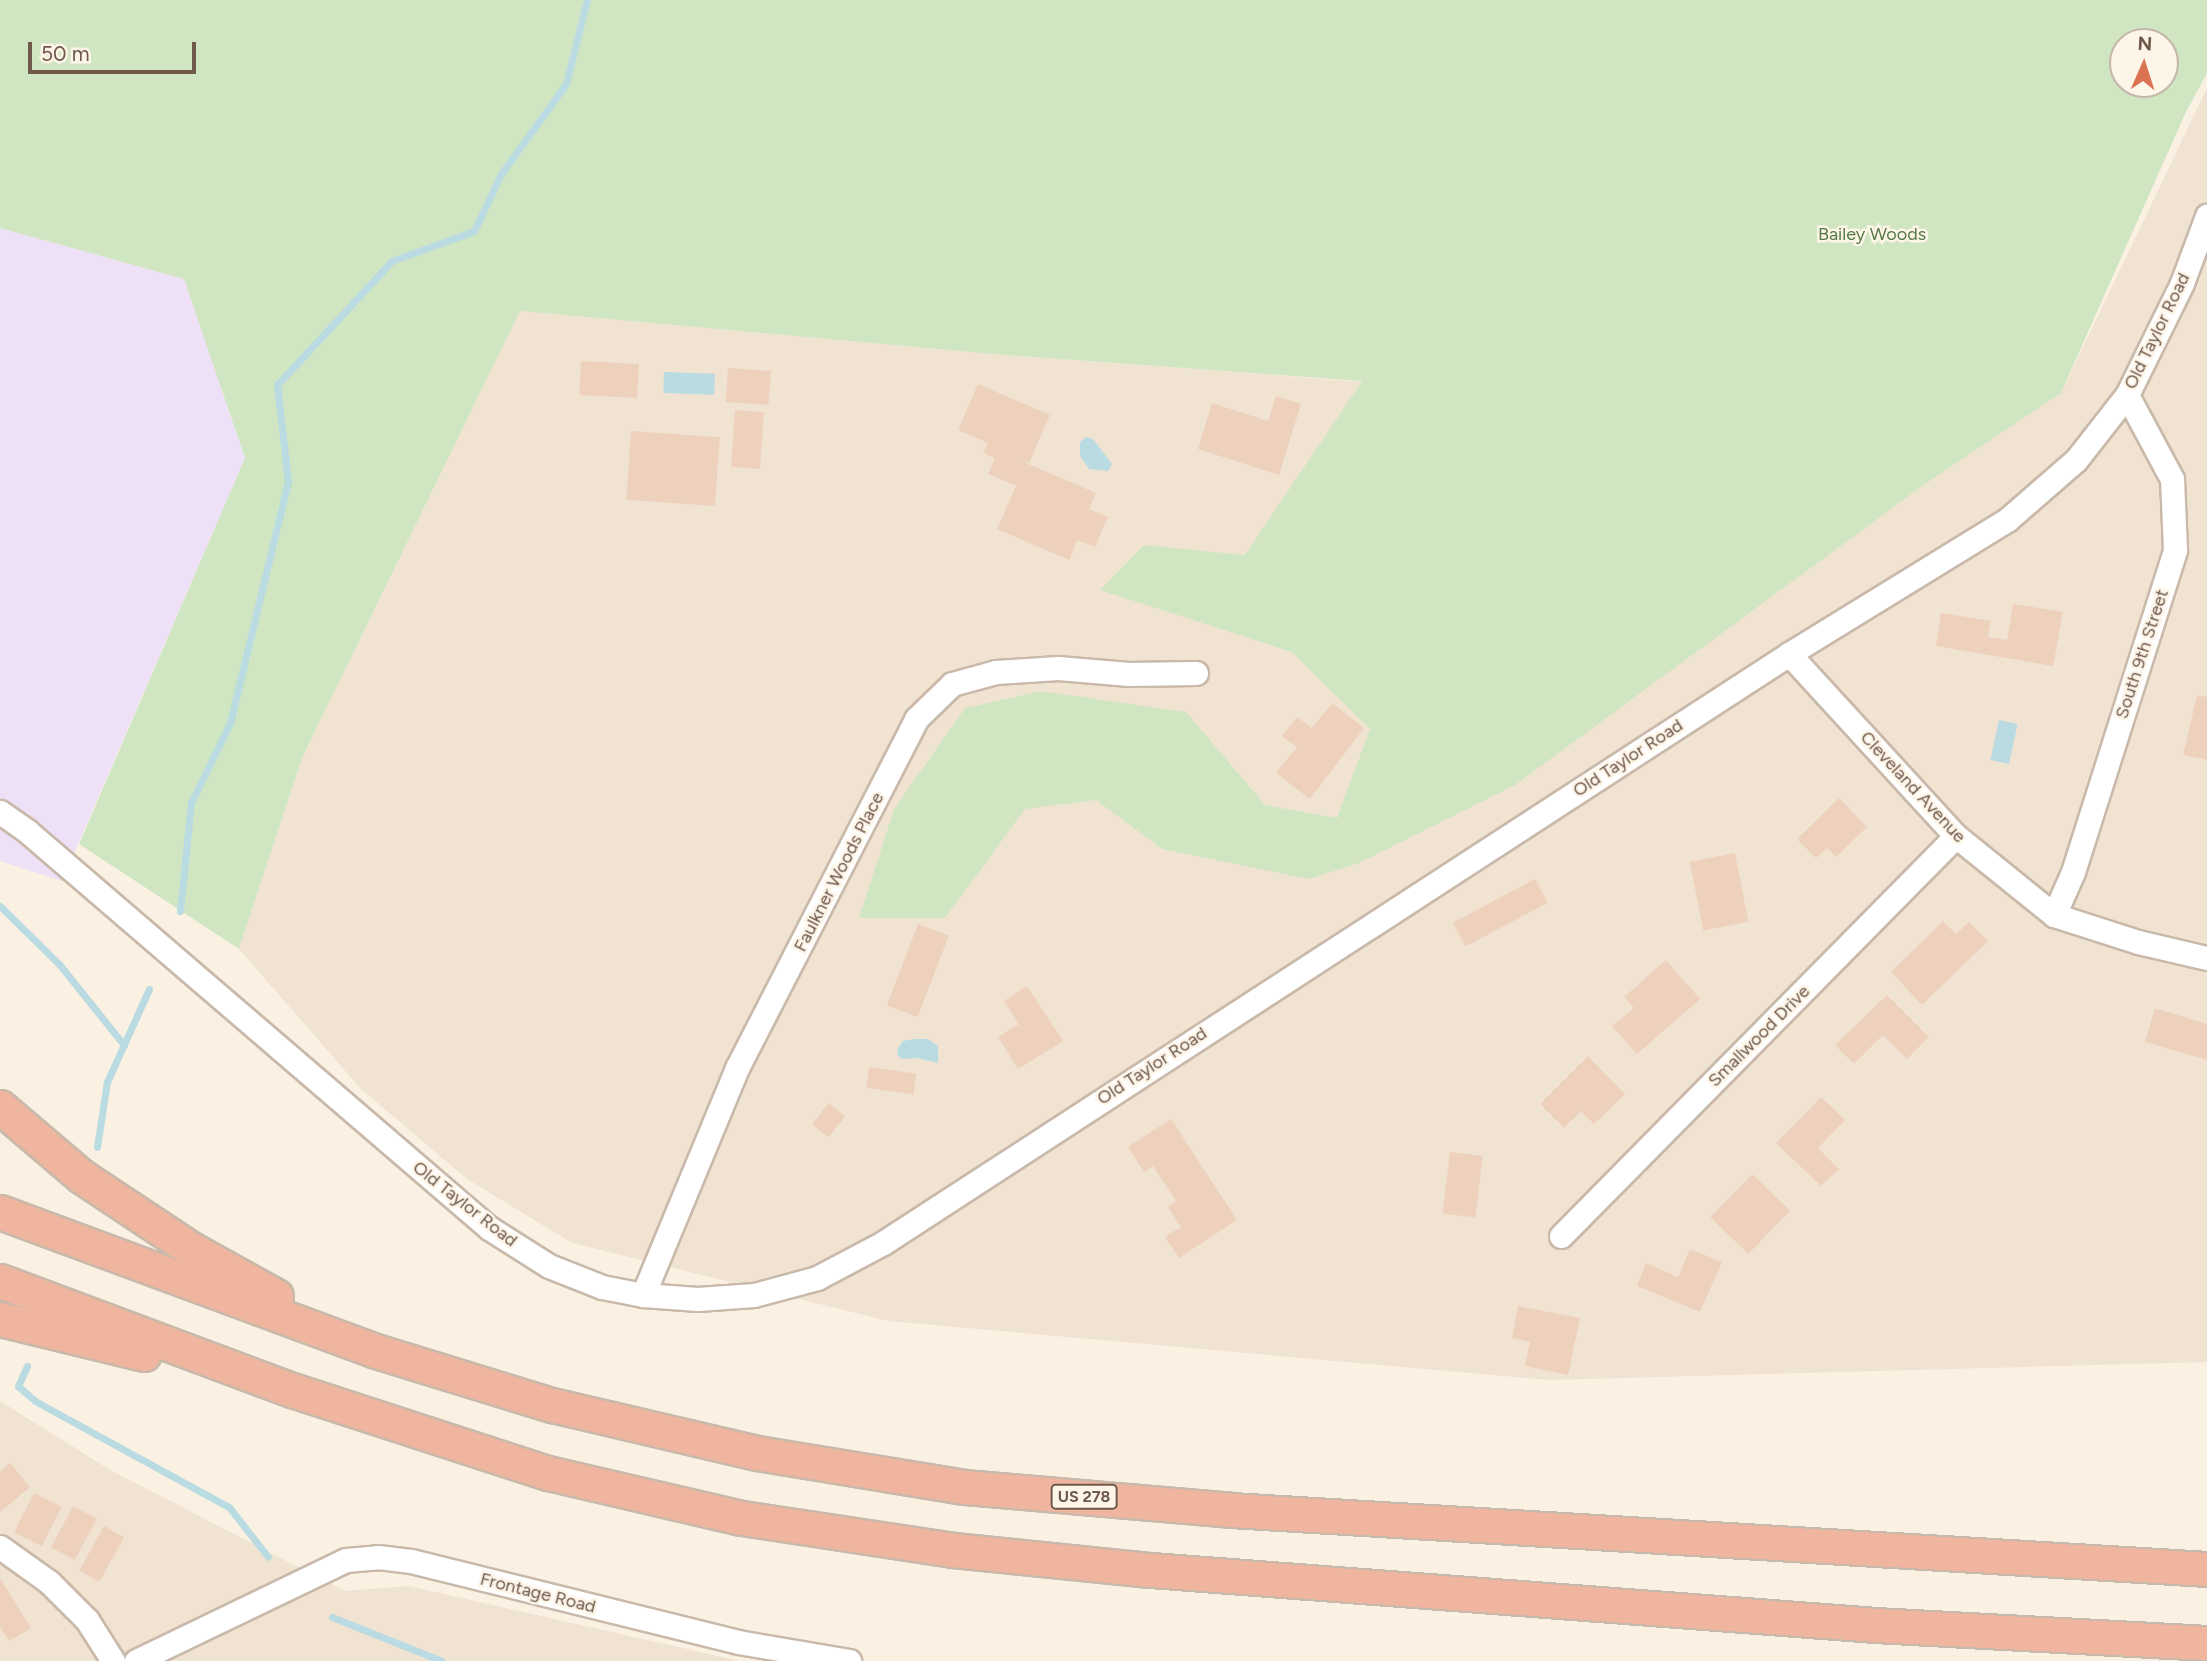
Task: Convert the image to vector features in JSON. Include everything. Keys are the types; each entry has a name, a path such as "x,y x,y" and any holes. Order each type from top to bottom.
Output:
{"highway":[{"path":"0,1107 81,1176 191,1249 376,1351"},
{"name":"US 278","path":"0,1212 376,1351 552,1405 757,1453 965,1487 1231,1510 2207,1569"},
{"path":"0,1281 292,1390 548,1473 742,1518 953,1550 1151,1570 1847,1623 2207,1643"},
{"path":"0,1319 292,1390"},
{"path":"2003,1557 2207,1551"},
{"path":"2020,1632 2135,1661"}],"street":[{"name":"Old Taylor Road","path":"0,812 27,831 489,1228 549,1266 602,1287 643,1296 698,1299 754,1295 817,1279 883,1243 1789,654 2007,520 2076,460 2127,395 2182,283 2207,216"},
{"name":"South 9th Street","path":"2054,915 2073,872 2175,550 2172,480 2127,395"},
{"name":"Cleveland Avenue","path":"1789,654 1956,836 2054,915 2138,942 2207,958"},
{"name":"Faulkner Woods Place","path":"643,1296 737,1068 916,719 952,684 996,672 1058,668 1129,674 1196,673"},
{"name":"Smallwood Drive","path":"1561,1236 1956,836"},
{"path":"0,1547 49,1582 87,1620 113,1661"},
{"name":"Frontage Road","path":"136,1661 238,1615 346,1560 378,1557 411,1561 738,1642 849,1661"}],"shaded area":[{"path":"2207,88 2207,1362 1548,1380 888,1321 572,1243 467,1179 361,1089 239,949 302,758 520,311 992,354 1408,385 2061,393"},
{"path":"0,228 184,279 245,458 62,881 0,861"},
{"path":"0,1401 112,1471 345,1591 409,1586 740,1661 0,1661"}],"green space":[{"name":"Bailey Woods","path":"0,0 2207,0 2207,73 2185,114 2061,393 1925,484 1515,785 1359,863 1309,879 1162,849 1096,800 1025,809 945,918 859,918 894,809 965,708 1041,691 1186,712 1265,805 1337,818 1370,729 1292,652 1100,590 1144,545 1245,555 1362,381 992,354 520,311 302,758 239,949 79,844 245,458 184,279 0,228"}],"water":[{"path":"664,372 715,374 714,395 663,393"},
{"path":"1086,437 1093,439 1112,464 1108,471 1089,469 1080,456 1080,442"},
{"path":"1999,720 2018,724 2009,764 1990,760"},
{"path":"928,1039 938,1046 938,1063 917,1058 901,1059 897,1054 898,1048 903,1041"}],"building":[{"path":"581,361 639,364 637,398 579,395"},
{"path":"728,368 771,371 769,405 726,402"},
{"path":"978,384 1050,415 1029,463 1019,460 1096,493 1089,509 1108,517 1095,547 1077,540 1069,560 997,529 1016,486 988,474 995,458 983,453 988,443 958,430"},
{"path":"1276,396 1301,404 1279,475 1198,449 1212,403 1268,421"},
{"path":"735,410 764,412 760,469 731,467"},
{"path":"631,431 720,437 715,506 626,500"},
{"path":"2013,604 2063,612 2053,666 1936,646 1941,613 1991,621 1988,637 2007,640"},
{"path":"2197,695 2207,697 2207,760 2183,755"},
{"path":"1332,703 1364,728 1310,799 1276,773 1297,747 1282,736 1297,717 1312,728"},
{"path":"1839,798 1867,827 1836,857 1827,848 1816,858 1797,839"},
{"path":"1735,853 1748,922 1703,930 1690,862"},
{"path":"1535,879 1548,903 1466,947 1453,923"},
{"path":"1943,921 1956,934 1969,922 1988,941 1922,1005 1891,972"},
{"path":"918,924 949,936 918,1017 887,1005"},
{"path":"1666,960 1700,999 1637,1054 1612,1026 1634,1008 1624,997"},
{"path":"1027,986 1063,1041 1018,1069 998,1037 1019,1024 1004,1001"},
{"path":"1887,995 1929,1037 1907,1059 1883,1035 1854,1064 1835,1045"},
{"path":"2155,1008 2207,1024 2207,1060 2145,1042"},
{"path":"1588,1056 1625,1094 1594,1124 1581,1111 1564,1128 1540,1104"},
{"path":"869,1067 917,1074 914,1094 866,1088"},
{"path":"1821,1097 1845,1120 1818,1148 1839,1169 1821,1186 1776,1143"},
{"path":"829,1103 845,1116 828,1137 812,1124"},
{"path":"1171,1119 1237,1220 1179,1258 1165,1237 1181,1227 1168,1207 1176,1201 1153,1166 1144,1172 1128,1147"},
{"path":"1450,1152 1483,1156 1475,1218 1442,1214"},
{"path":"1752,1174 1790,1211 1748,1254 1710,1217"},
{"path":"1690,1249 1722,1262 1700,1312 1637,1286 1646,1263 1678,1277"},
{"path":"1518,1306 1580,1318 1568,1375 1525,1366 1530,1342 1512,1338"},
{"path":"10,1463 30,1487 0,1512 0,1472"},
{"path":"34,1493 62,1507 42,1546 14,1532"},
{"path":"73,1506 97,1519 75,1560 51,1547"},
{"path":"104,1526 124,1537 99,1582 79,1571"},
{"path":"0,1578 31,1628 9,1641 0,1627"}],"waterway":[{"path":"180,911 191,803 230,723 288,481 277,385 392,261 474,231 501,174 566,84 587,0"},
{"path":"0,906 59,964 124,1045"},
{"path":"97,1147 107,1082 149,989"},
{"path":"27,1366 18,1386 35,1401 229,1507 268,1557"},
{"path":"332,1617 442,1661"}]}
